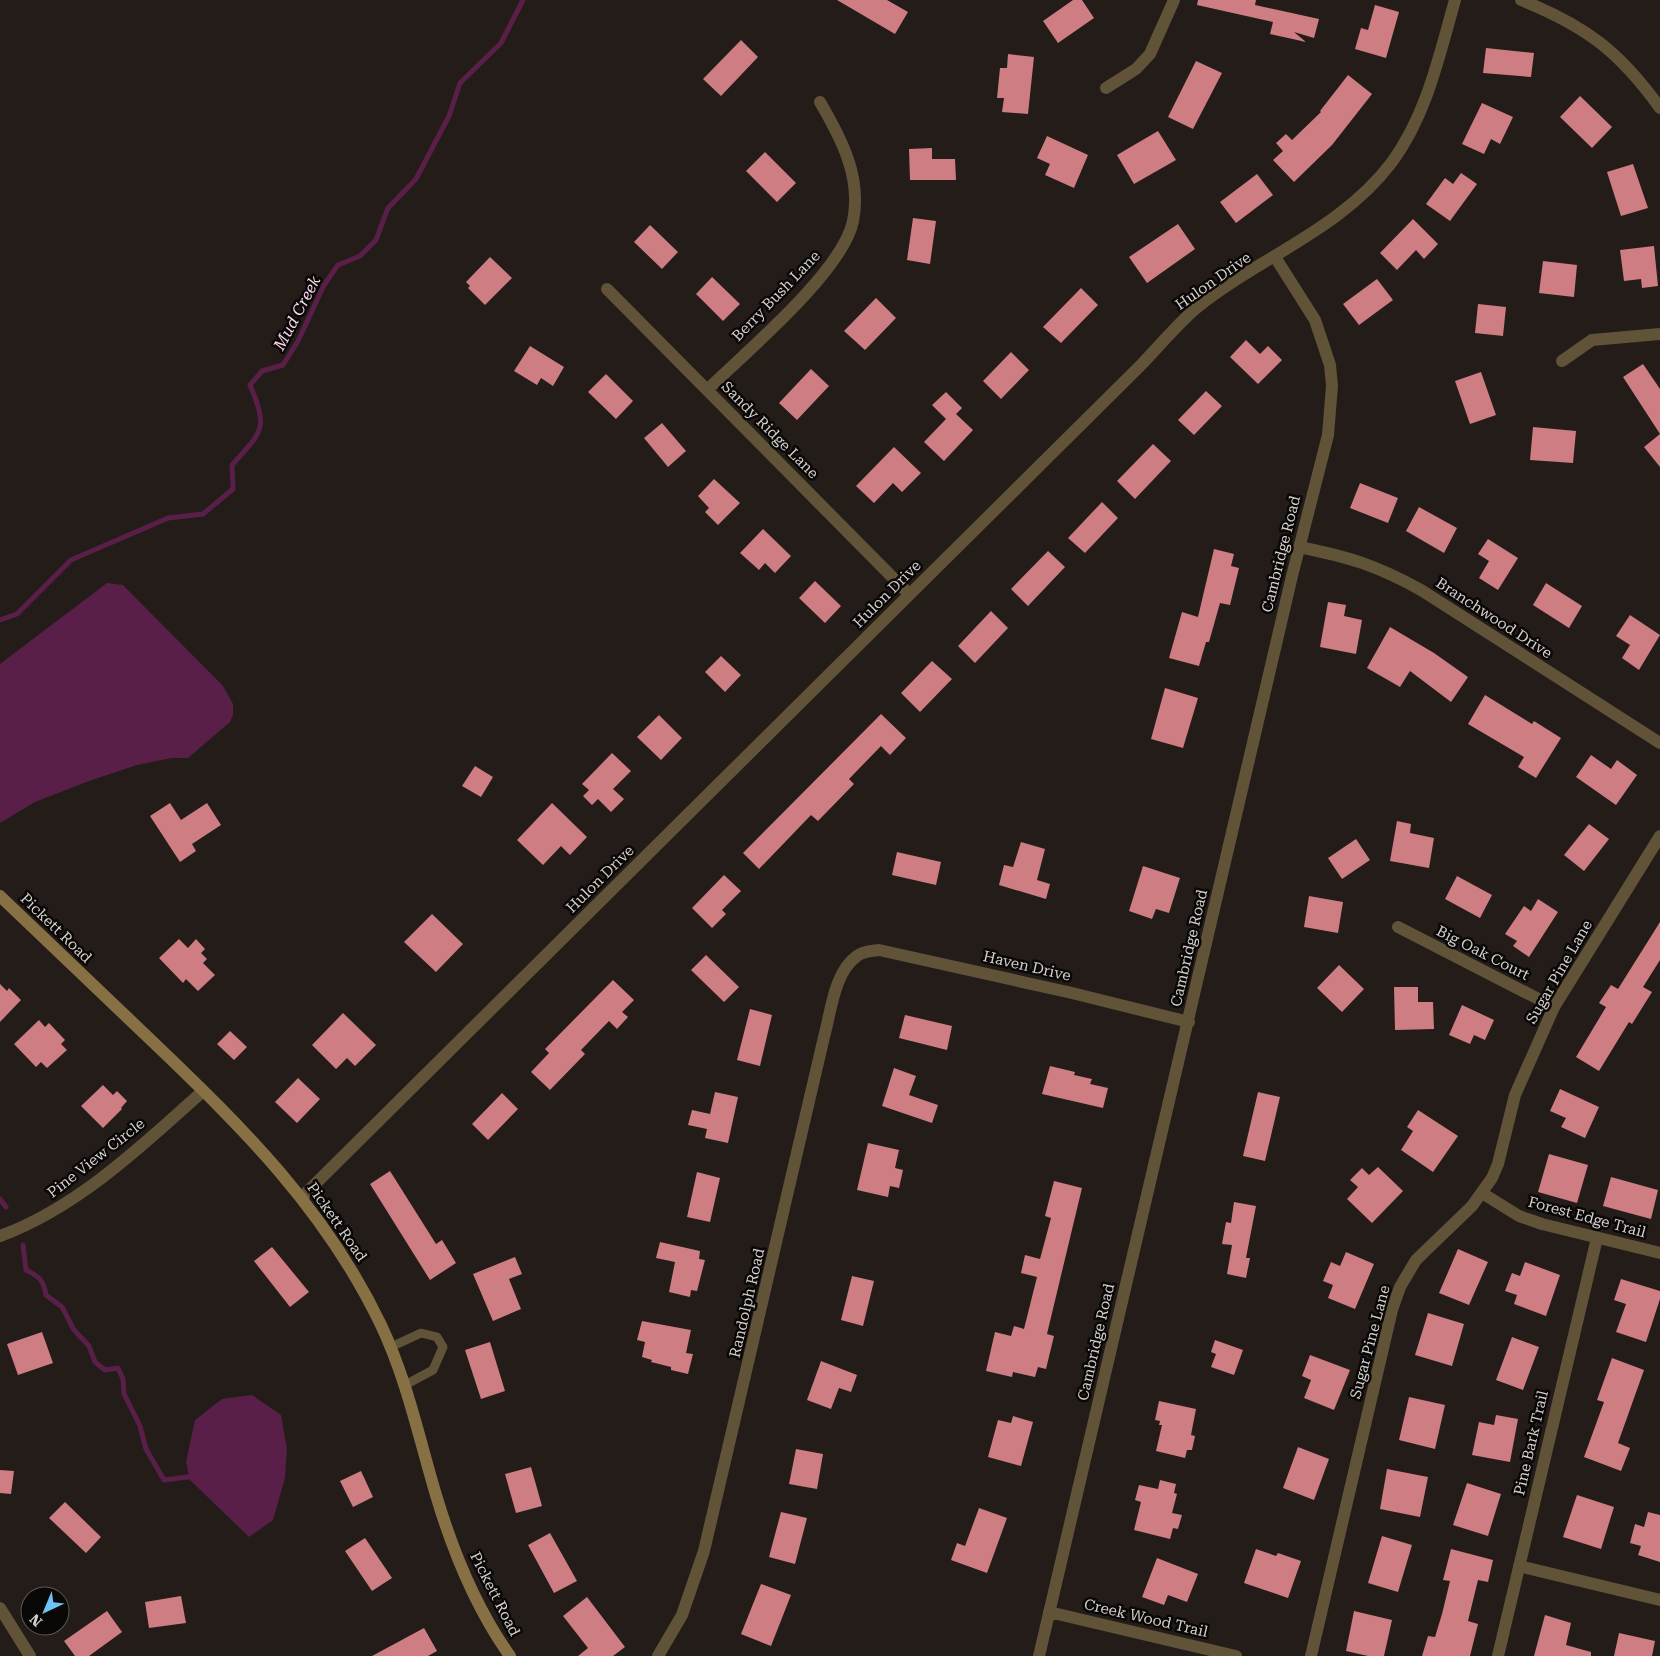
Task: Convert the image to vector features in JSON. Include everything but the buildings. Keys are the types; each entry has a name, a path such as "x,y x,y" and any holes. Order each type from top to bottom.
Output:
{"street":[{"path":"1106,88 1136,69 1150,54 1174,0"},
{"name":"Hulon Drive","path":"302,1198 1195,309 1356,201 1392,161 1419,115 1432,83 1455,0"},
{"path":"1522,0 1569,21 1593,36 1619,58 1642,83 1660,108"},
{"name":"Berry Bush Lane","path":"707,390 818,280 846,238 853,222 854,187 841,138 820,102"},
{"name":"Cambridge Road","path":"1039,1656 1299,547 1328,435 1332,386 1330,365 1315,320 1275,257"},
{"name":"Sandy Ridge Lane","path":"607,289 909,594"},
{"path":"1562,361 1592,340 1660,334"},
{"name":"Branchwood Drive","path":"1299,547 1351,558 1388,572 1421,590 1660,744"},
{"name":"Sugar Pine Lane","path":"1311,1656 1392,1310 1400,1287 1416,1260 1472,1206 1482,1193 1498,1164 1515,1095 1554,1007 1660,836"},
{"name":"Pickett Road","path":"0,896 203,1091 259,1147 302,1198 361,1286 390,1347 405,1385 436,1494 458,1560 487,1621 510,1656"},
{"name":"Big Oak Court","path":"1398,927 1554,1007"},
{"name":"Haven Drive","path":"857,955 879,950 913,956 1189,1022"},
{"name":"Randolph Road","path":"658,1656 682,1614 704,1551 834,997 844,971 857,955"},
{"name":"Pine View Circle","path":"0,1236 47,1215 68,1202 107,1173 203,1091"},
{"name":"Forest Edge Trail","path":"1482,1193 1520,1216 1542,1224 1660,1253"},
{"name":"Pine Bark Trail","path":"1498,1656 1597,1238"},
{"path":"1519,1566 1660,1600"},
{"path":"0,1608 30,1656"},
{"name":"Creek Wood Trail","path":"1049,1612 1236,1656"}],"lane":[{"path":"390,1347 422,1333 437,1337 443,1347 433,1370 405,1385"}],"shaded area":[{"path":"107,583 123,585 223,686 233,704 233,715 230,722 188,758 172,758 137,765 89,781 35,802 0,823 0,664"},
{"path":"252,1395 281,1415 287,1449 285,1478 273,1520 249,1537 190,1480 186,1462 195,1420 222,1399"}],"waterway":[{"name":"Mud Creek","path":"0,620 17,614 71,560 168,518 203,514 233,489 232,465 256,437 261,421 250,385 262,371 283,365 298,341 324,285 338,265 360,256 376,240 388,208 416,179 449,116 460,83 501,43 523,0"},
{"path":"0,1199 6,1207"},
{"path":"23,1245 26,1270 40,1280 46,1295 62,1307 74,1330 89,1346 95,1362 105,1370 118,1368 123,1379 124,1394 140,1426 146,1449 164,1480 195,1476"}]}
